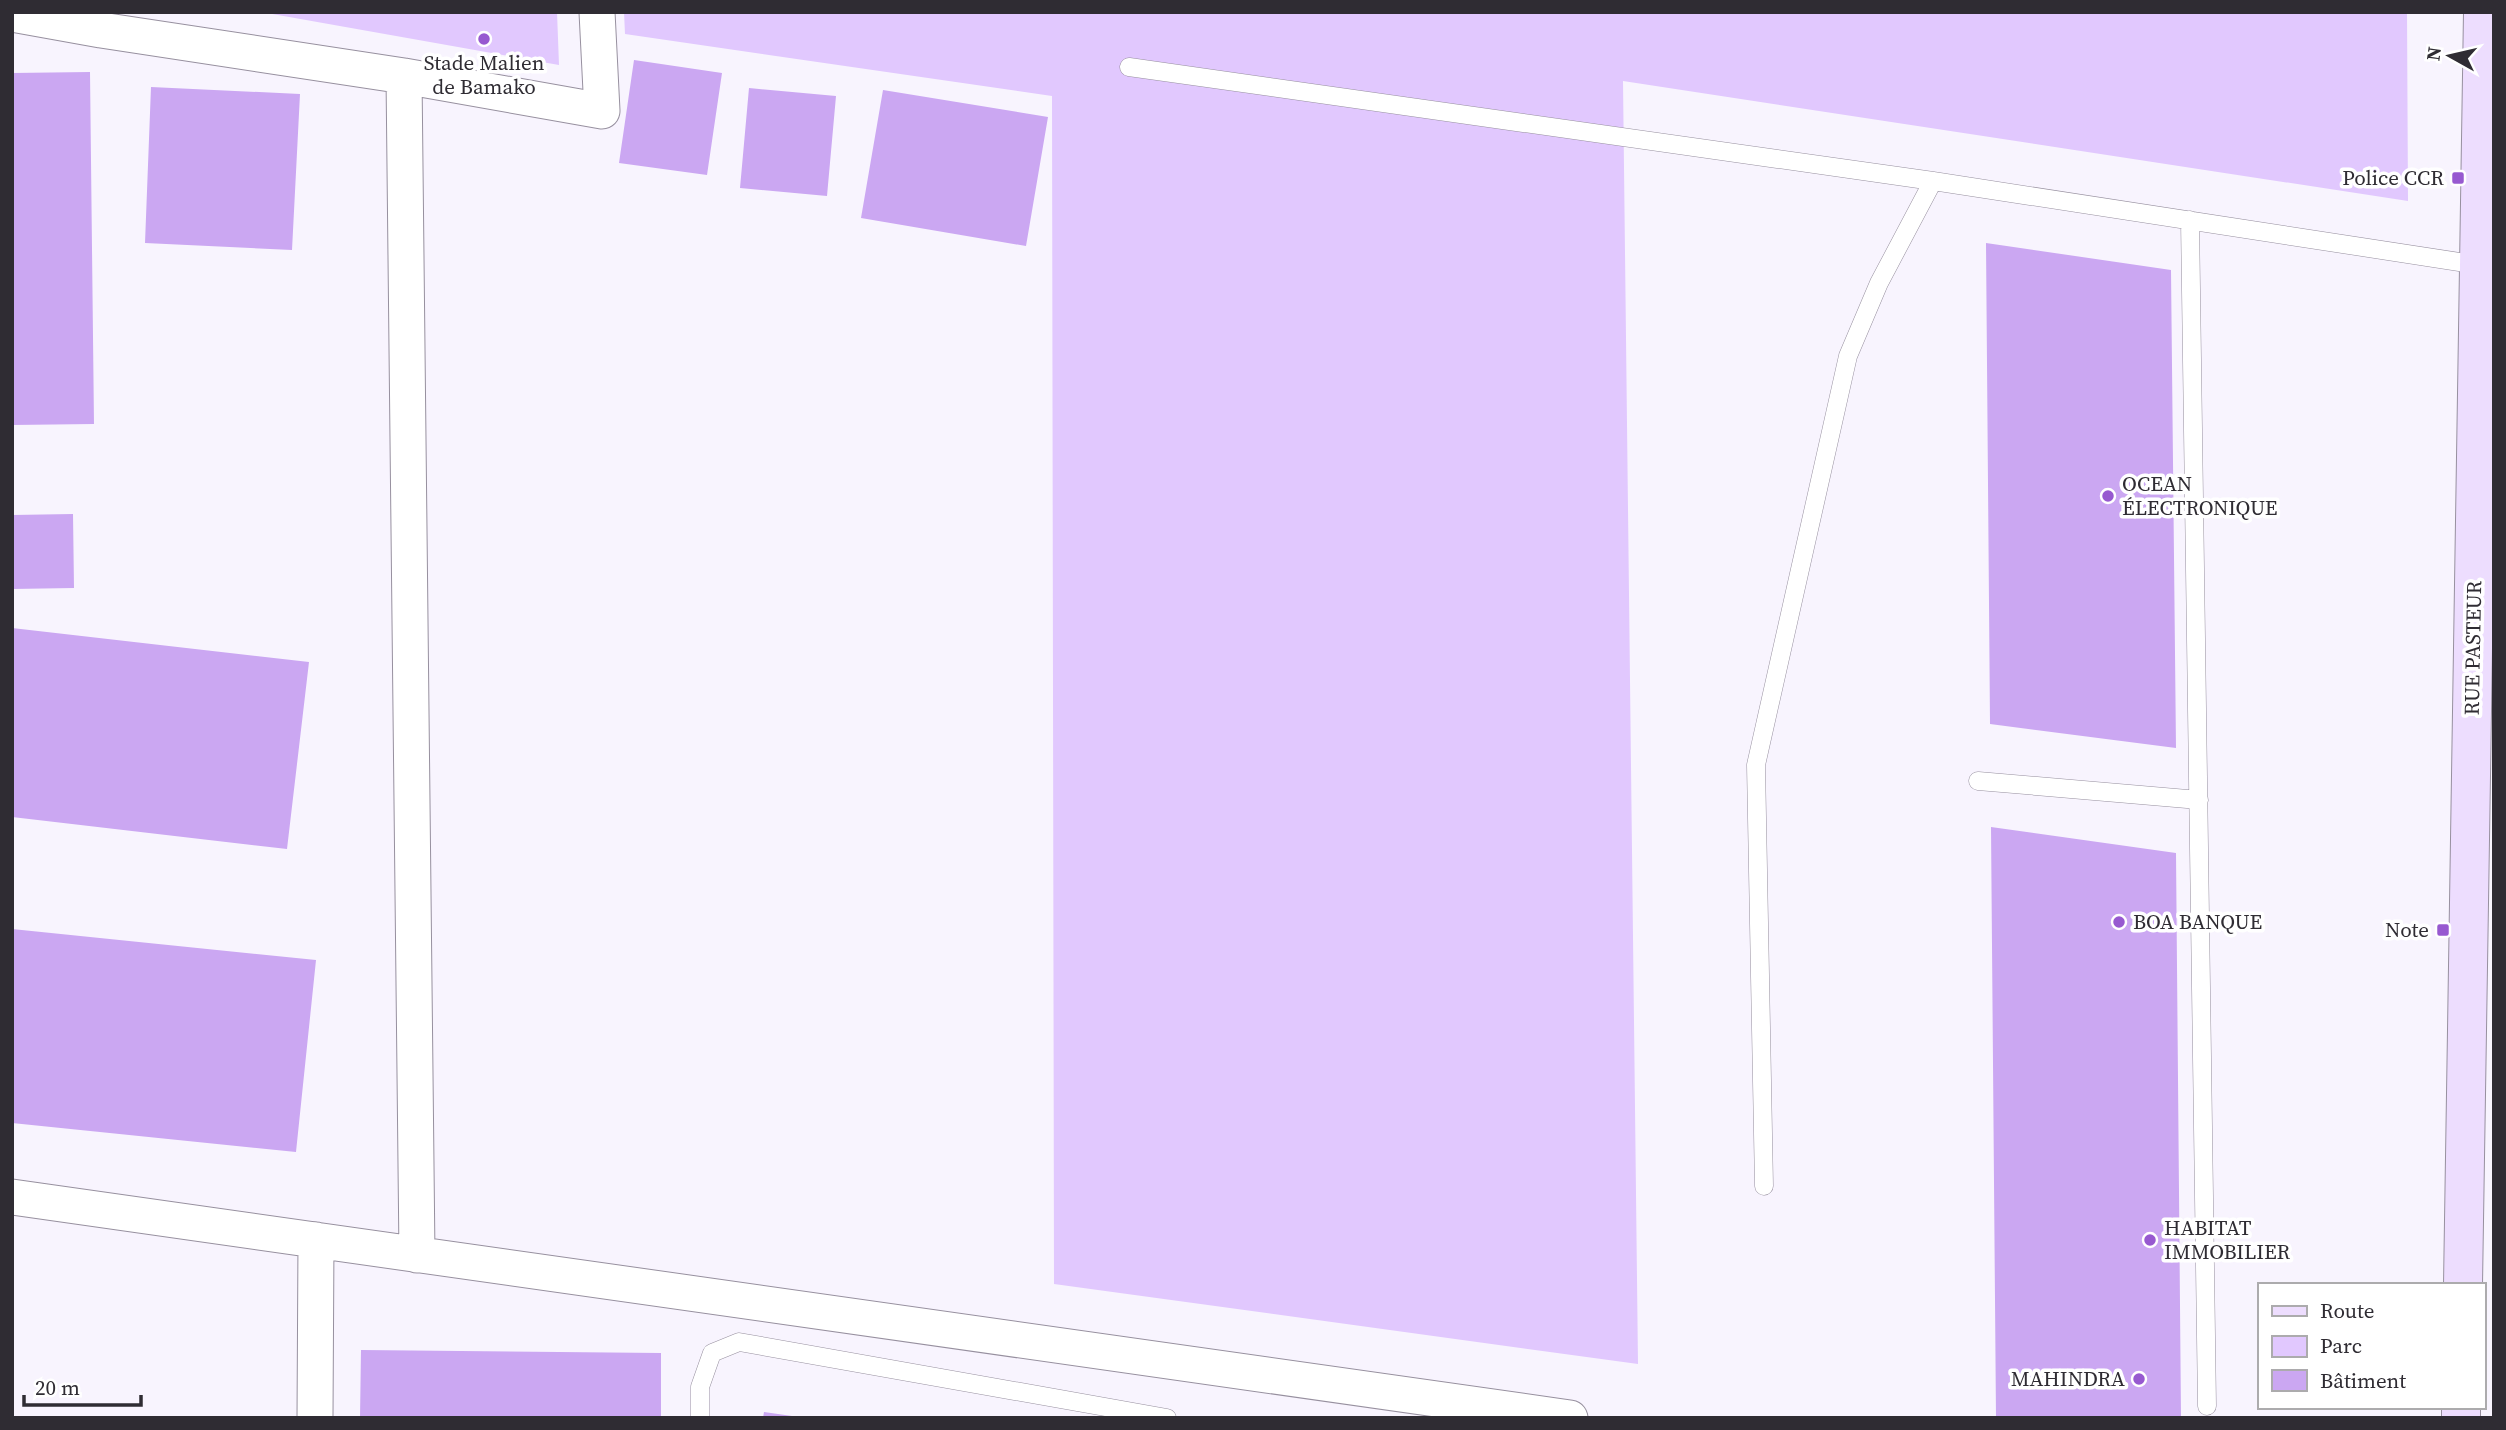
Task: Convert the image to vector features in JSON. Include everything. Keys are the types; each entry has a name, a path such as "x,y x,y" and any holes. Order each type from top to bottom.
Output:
{"main road":[{"name":"RUE PASTEUR","path":"2463,1283 2485,456 2479,265 2483,12"}],"street":[{"path":"12,14 404,76 602,111 597,12"},
{"path":"404,76 417,1255"},
{"path":"12,1197 1570,1418"},
{"path":"315,1418 316,1240"}],"lane":[{"path":"1129,66 1933,181 2479,265"},
{"path":"1764,1186 1756,765 1848,356 1879,283 1933,181"},
{"path":"2190,220 2207,1406"},
{"path":"1978,781 2199,800"},
{"path":"700,1418 699,1387 712,1353 739,1342 1167,1418"}],"green space":[{"name":"Stade Malien de Bamako","path":"261,12 557,12 559,65"},
{"path":"624,12 2407,12 2408,201 1623,81 1638,1364 1054,1284 1052,96 625,34"}],"building":[{"path":"634,60 722,73 707,175 619,163"},
{"path":"90,72 94,424 12,425 12,73"},
{"path":"151,87 300,94 292,250 145,243"},
{"path":"749,88 836,96 827,196 740,188"},
{"path":"883,90 1048,117 1026,246 861,218"},
{"path":"1986,243 2171,270 2176,748 1990,724"},
{"path":"73,514 74,588 12,589 12,515"},
{"path":"12,628 309,662 287,849 12,817"},
{"path":"1991,827 2176,853 2181,1418 1996,1418"},
{"path":"12,929 316,960 296,1152 12,1123"},
{"path":"361,1350 661,1353 661,1418 360,1418"},
{"path":"764,1412 792,1416 792,1418 763,1418"}],"place":[{"name":"Stade Malien de Bamako","path":"484,39"},
{"name":"Police CCR","path":"2458,178"},
{"name":"OCEAN ÉLECTRONIQUE","path":"2108,496"},
{"name":"BOA BANQUE","path":"2119,922"},
{"name":"Note","path":"2443,930"},
{"name":"HABITAT IMMOBILIER","path":"2150,1240"},
{"name":"MAHINDRA","path":"2139,1379"}]}
